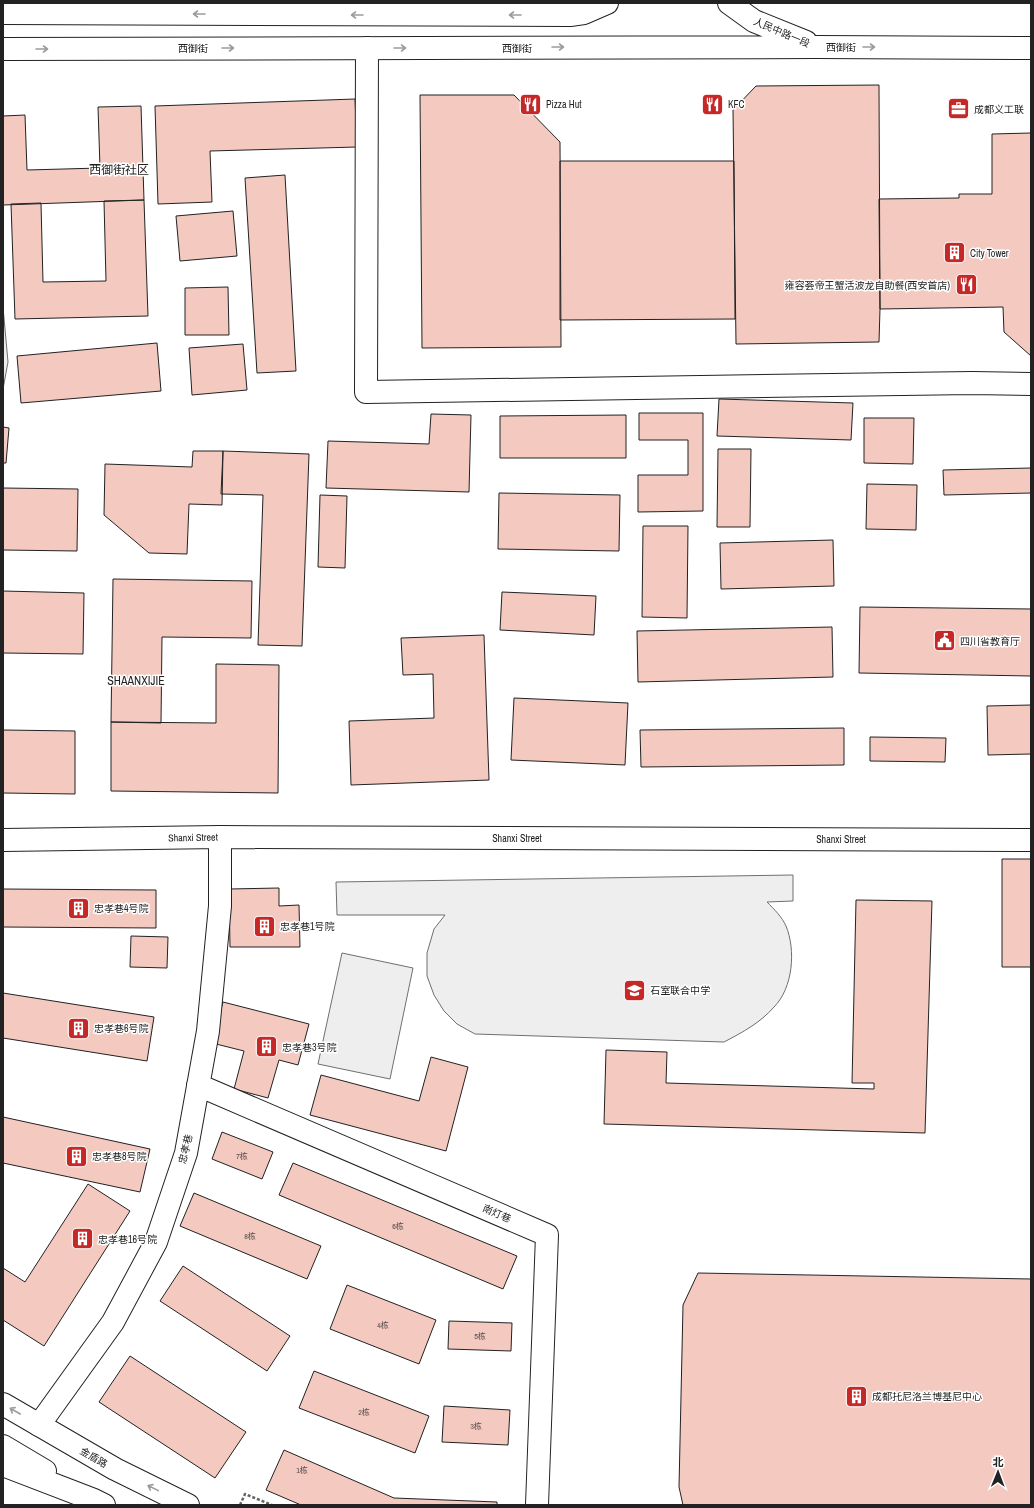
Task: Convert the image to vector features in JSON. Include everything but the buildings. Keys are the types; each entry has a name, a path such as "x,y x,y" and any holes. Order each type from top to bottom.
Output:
{"street":[{"path":"3,13 327,9 570,15 584,13 607,3"},
{"name":"人民中路一段","path":"729,3 754,21 816,47"},
{"name":"西御街","path":"3,49 816,47 1031,48"},
{"path":"367,48 366,392 972,383 1031,384"},
{"path":"1003,48 1031,51"},
{"name":"Shanxi Street","path":"3,840 220,837 1031,840"},
{"name":"忠孝巷","path":"39,1425 113,1322 156,1242 186,1154 208,1031 220,906 220,837"},
{"name":"南灯巷","path":"198,1085 547,1235 537,1505"},
{"name":"金盾路","path":"3,1404 114,1469 188,1505"},
{"path":"3,1446 99,1502"},
{"path":"3,1465 99,1502"}],"path":[{"path":"240,1505 245,1494 272,1505"}],"shaded area":[{"path":"3,307 8,362 3,389"},
{"path":"793,875 793,901 767,902 782,919 789,936 792,957 789,979 785,990 774,1007 763,1018 724,1042 475,1034 457,1024 444,1011 434,995 427,976 427,953 434,929 445,915 337,915 336,882"},
{"path":"342,953 413,968 390,1079 318,1064"}],"place":[{"name":"Pizza Hut","path":"530,104"},
{"name":"KFC","path":"712,104"},
{"name":"成都义工联","path":"959,109"},
{"name":"City Tower","path":"955,253"},
{"name":"雍容荟帝王蟹活波龙自助餐(西安首店)","path":"966,285"},
{"name":"四川省教育厅","path":"945,641"},
{"name":"忠孝巷4号院","path":"79,908"},
{"name":"忠孝巷1号院","path":"265,926"},
{"name":"石室联合中学","path":"634,990"},
{"name":"忠孝巷6号院","path":"78,1028"},
{"name":"忠孝巷3号院","path":"266,1047"},
{"name":"忠孝巷8号院","path":"76,1156"},
{"name":"忠孝巷16号院","path":"82,1239"},
{"name":"成都托尼洛兰博基尼中心","path":"856,1396"}],"district":[{"name":"西御街社区","path":"119,170"},
{"name":"SHAANXIJIE","path":"136,681"}]}
